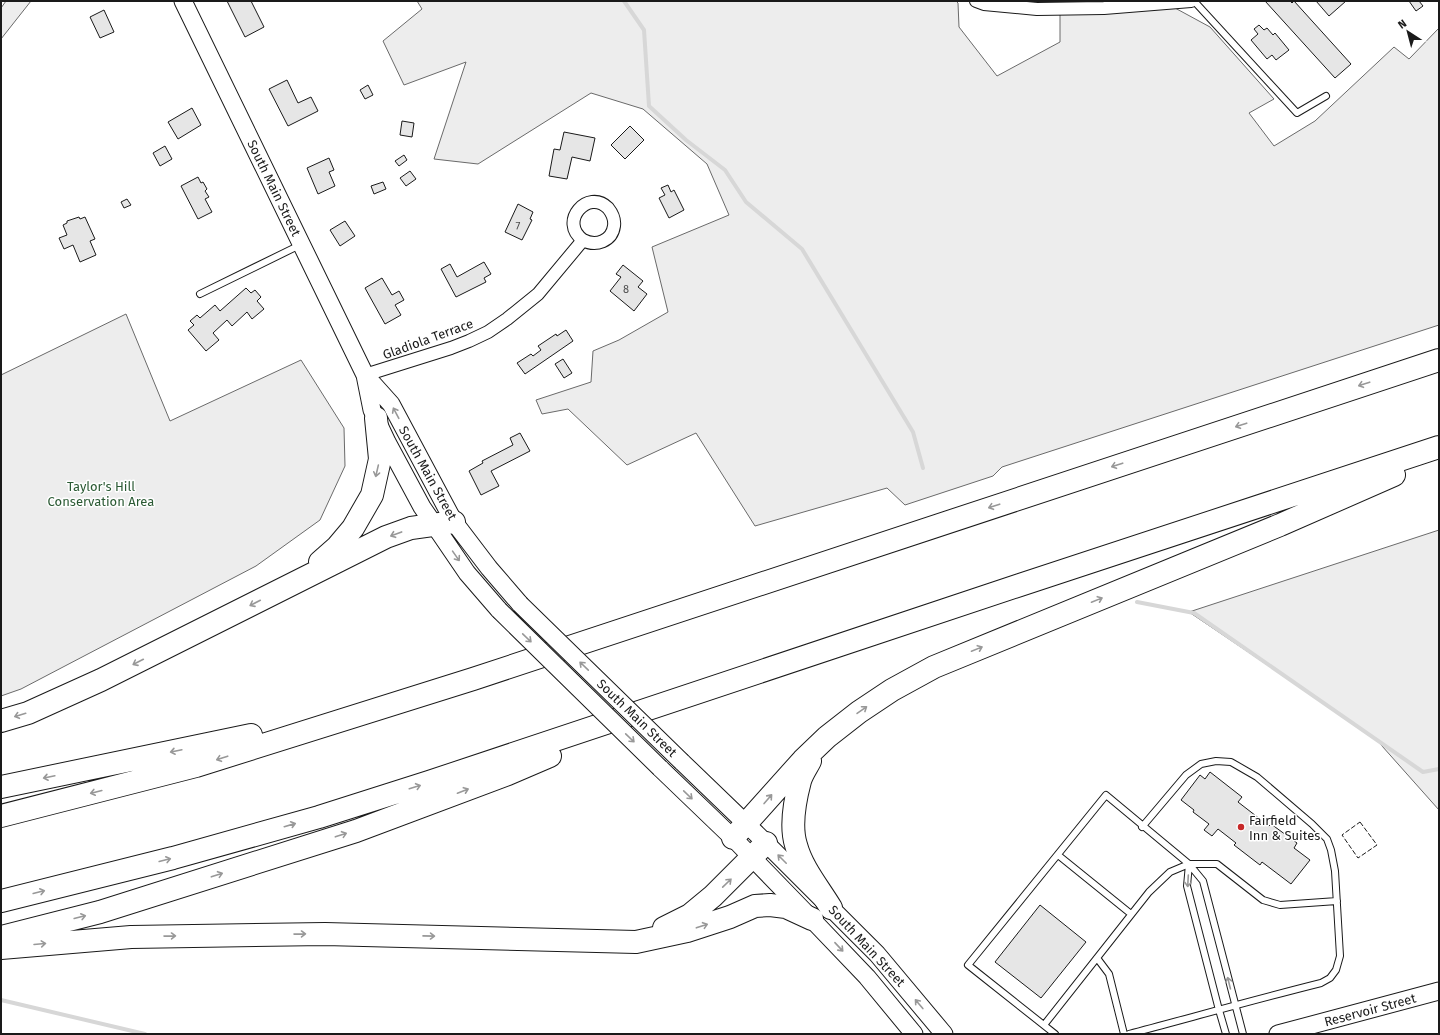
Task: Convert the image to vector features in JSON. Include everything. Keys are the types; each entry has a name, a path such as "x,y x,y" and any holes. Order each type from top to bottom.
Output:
{"highway":[{"path":"1,816 196,766 473,679 1439,360"},
{"path":"280,590 305,574 337,547 353,528 372,495 380,459 376,418"},
{"path":"1,901 173,858 319,817 429,782 1439,447"},
{"path":"740,831 803,760 816,748 859,712 892,690 934,667 1280,525 1439,455"},
{"path":"1,721 28,713 101,680 386,537 410,528 444,523"},
{"path":"1,787 235,739 473,679"},
{"path":"1,937 100,912 356,831 521,768 560,751 611,721"},
{"path":"816,748 801,780 796,802 794,826 796,845 804,864 831,908"},
{"path":"636,942 690,915 714,896 759,851"},
{"path":"1,948 131,936 325,934 636,942 686,932 730,917 755,906 786,907 812,919"}],"main road":[{"name":"South Main Street","path":"183,1 365,375 372,410 387,442 422,507 444,523 489,568 520,604 682,762 740,831 759,851 812,919 867,977 914,1034"},
{"name":"South Main Street","path":"365,375 391,404 467,573 499,610 660,768 740,831"},
{"name":"South Main Street","path":"759,851 831,908 878,954 944,1034"},
{"name":"Reservoir Street","path":"1278,1034 1315,1027 1439,991"}],"street":[{"path":"976,1 984,4 1037,9 1104,8 1193,1"},
{"name":"Gladiola Terrace","path":"365,375 451,348 488,332 538,294 583,240"}],"lane":[{"path":"1193,1 1297,113 1326,96"},
{"path":"200,294 302,245"},
{"path":"1129,1034 1321,983 1330,978 1336,970 1340,956 1335,871 1331,850 1327,839 1312,824 1256,777 1231,762 1216,761 1201,764 1186,775 1142,827"},
{"path":"1055,1034 968,966 1106,795 1142,827 1189,864 1203,881 1234,1005 1243,1034"},
{"path":"1058,854 1131,914"},
{"path":"1189,864 1187,886 1226,1034"},
{"path":"1044,1025 1149,892 1170,872 1189,864 1217,864 1263,900 1280,905 1337,901"},
{"path":"1097,958 1109,974 1124,1034"}],"shaded area":[{"path":"6,1 31,1 1,39 1,8"},
{"path":"417,1 956,1 958,3 959,27 997,76 1060,42 1060,14 1175,8 1210,27 1274,99 1249,113 1274,146 1315,121 1394,47 1409,59 1439,28 1439,325 1002,467 993,476 905,505 887,488 755,526 696,433 627,465 568,409 542,414 536,400 591,382 593,351 619,340 668,312 652,247 729,215 707,164 643,109 591,93 478,164 434,159 466,62 404,85 383,41 422,9"},
{"name":"Taylor's Hill Conservation Area","path":"126,314 170,421 301,360 344,428 345,466 320,520 256,566 21,689 1,696 1,375"},
{"path":"1439,530 1439,810 1374,737 1189,612"}],"building":[{"path":"227,1 251,1 264,27 245,37"},
{"path":"1265,1 1290,1 1292,3 1294,1 1351,64 1335,78"},
{"path":"1316,1 1346,1 1329,16"},
{"path":"1409,1 1419,1 1423,6 1416,11"},
{"path":"104,10 114,32 100,38 90,17"},
{"path":"1259,25 1264,30 1267,28 1273,35 1275,33 1289,50 1276,60 1272,55 1267,59 1251,40 1258,34 1254,29"},
{"path":"287,80 298,103 311,97 318,111 288,126 269,89"},
{"path":"368,85 373,95 365,99 360,90"},
{"path":"192,108 201,125 178,139 168,122"},
{"path":"402,121 414,123 412,137 400,135"},
{"path":"630,126 644,140 625,159 611,145"},
{"path":"564,132 595,138 590,161 572,157 567,179 549,176 554,149 560,150"},
{"path":"165,146 172,159 160,166 153,153"},
{"path":"404,155 407,160 399,166 395,161"},
{"path":"329,158 334,170 329,172 335,186 318,194 307,168"},
{"path":"410,171 416,179 406,186 400,178"},
{"path":"198,177 207,189 205,191 209,197 205,199 212,212 198,219 181,186"},
{"path":"383,182 386,189 374,194 371,186"},
{"path":"668,185 671,192 674,190 684,210 669,218 659,198 665,195 661,188"},
{"path":"127,199 131,205 124,208 121,202"},
{"path":"518,204 533,212 530,219 532,220 522,240 505,232"},
{"path":"79,217 80,219 85,217 95,239 90,241 96,255 80,262 73,245 64,249 59,238 67,235 63,225 67,223 67,221"},
{"path":"345,221 355,236 340,246 330,230"},
{"path":"484,262 491,274 484,278 486,282 456,297 441,269 450,264 457,277"},
{"path":"623,265 643,281 638,287 647,294 634,311 610,291 621,277 616,274"},
{"path":"382,278 392,295 399,291 404,300 395,305 401,315 385,324 365,288"},
{"path":"246,288 251,293 255,290 261,297 257,301 264,309 252,319 247,312 232,326 227,320 213,333 219,340 206,351 188,330 194,325 190,321 197,315 200,318 215,305 220,311"},
{"path":"566,330 573,341 525,374 517,363 531,354 533,356 541,350 538,346 556,334 557,336"},
{"path":"563,359 572,373 564,378 555,364"},
{"path":"520,433 530,451 491,471 499,486 481,495 469,471 483,463 482,461 513,445 510,438"},
{"name":"Fairfield Inn & Suites","path":"1210,772 1242,797 1238,802 1269,826 1271,824 1297,843 1294,848 1310,860 1291,884 1262,862 1260,865 1234,845 1236,843 1218,829 1212,836 1204,830 1209,824 1193,812 1194,810 1181,800 1200,775 1205,779"},
{"path":"1040,905 1086,942 1041,998 995,962"}],"waterway":[{"path":"624,1 644,30 649,106 686,140 725,170 746,202 802,249 913,432 923,468"},
{"path":"1137,602 1194,613 1423,772 1439,769"},
{"path":"1,1000 145,1034"}],"fence":[{"path":"1360,822 1377,845 1358,858 1342,835 1360,822"}],"place":[{"name":"Fairfield Inn & Suites","path":"1241,827"}]}
